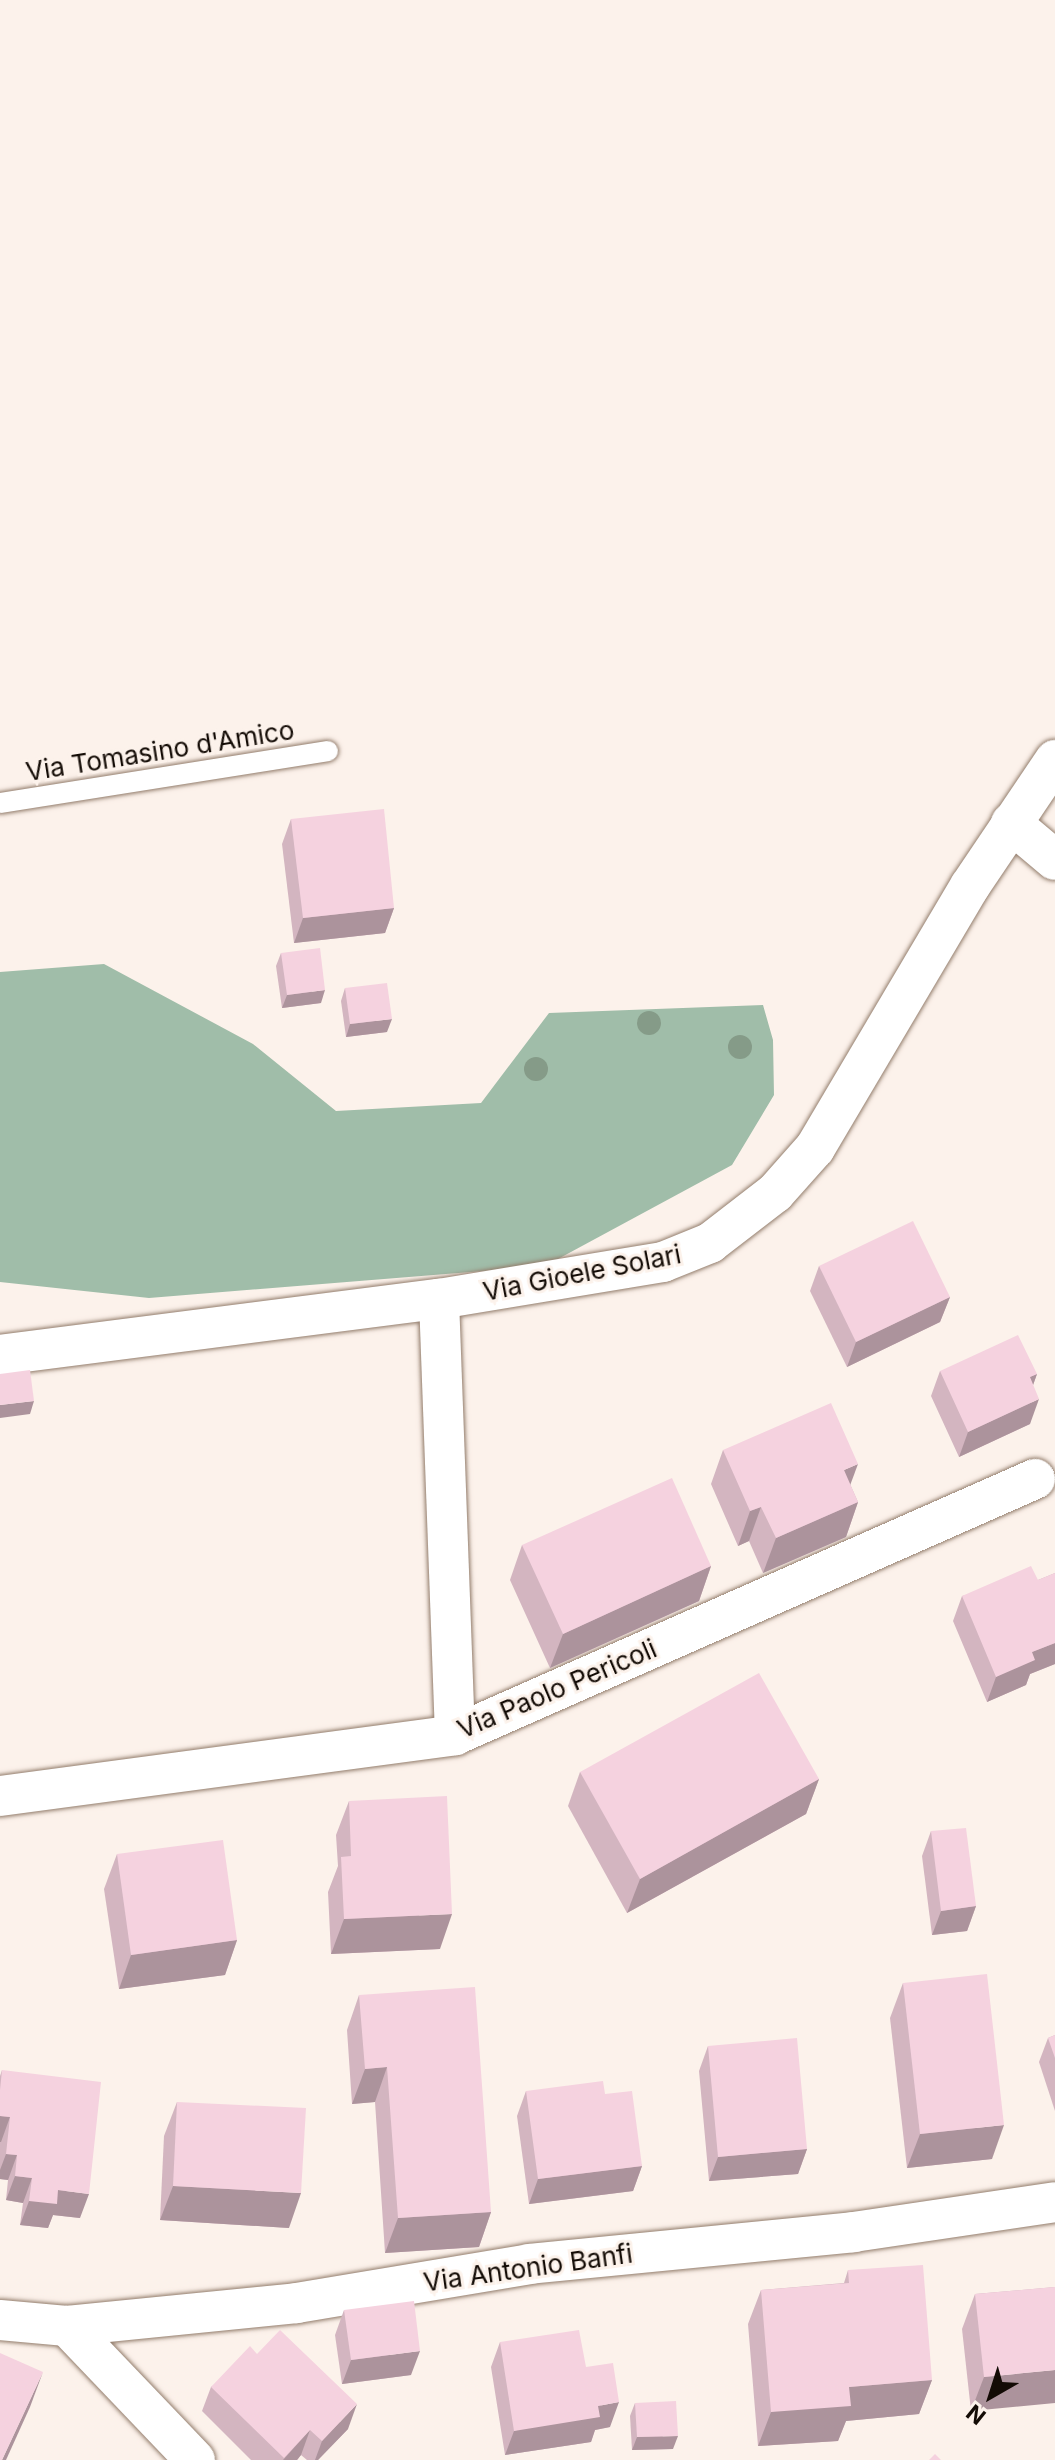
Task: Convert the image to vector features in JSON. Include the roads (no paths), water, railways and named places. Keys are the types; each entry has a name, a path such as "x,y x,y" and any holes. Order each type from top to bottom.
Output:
{"street":[{"name":"Via Gioele Solari","path":"0,1355 439,1299 663,1262 738,1225 796,1171 847,1101 1011,823 1055,760"},
{"path":"1011,823 1055,860"},
{"path":"439,1299 455,1735"},
{"name":"Via Paolo Pericoli","path":"0,1796 455,1735 1035,1479"},
{"name":"Via Antonio Banfi","path":"0,2320 67,2326 1055,2202"},
{"path":"67,2326 195,2460"}],"lane":[{"name":"Via Tomasino d'Amico","path":"0,803 328,751"}]}
